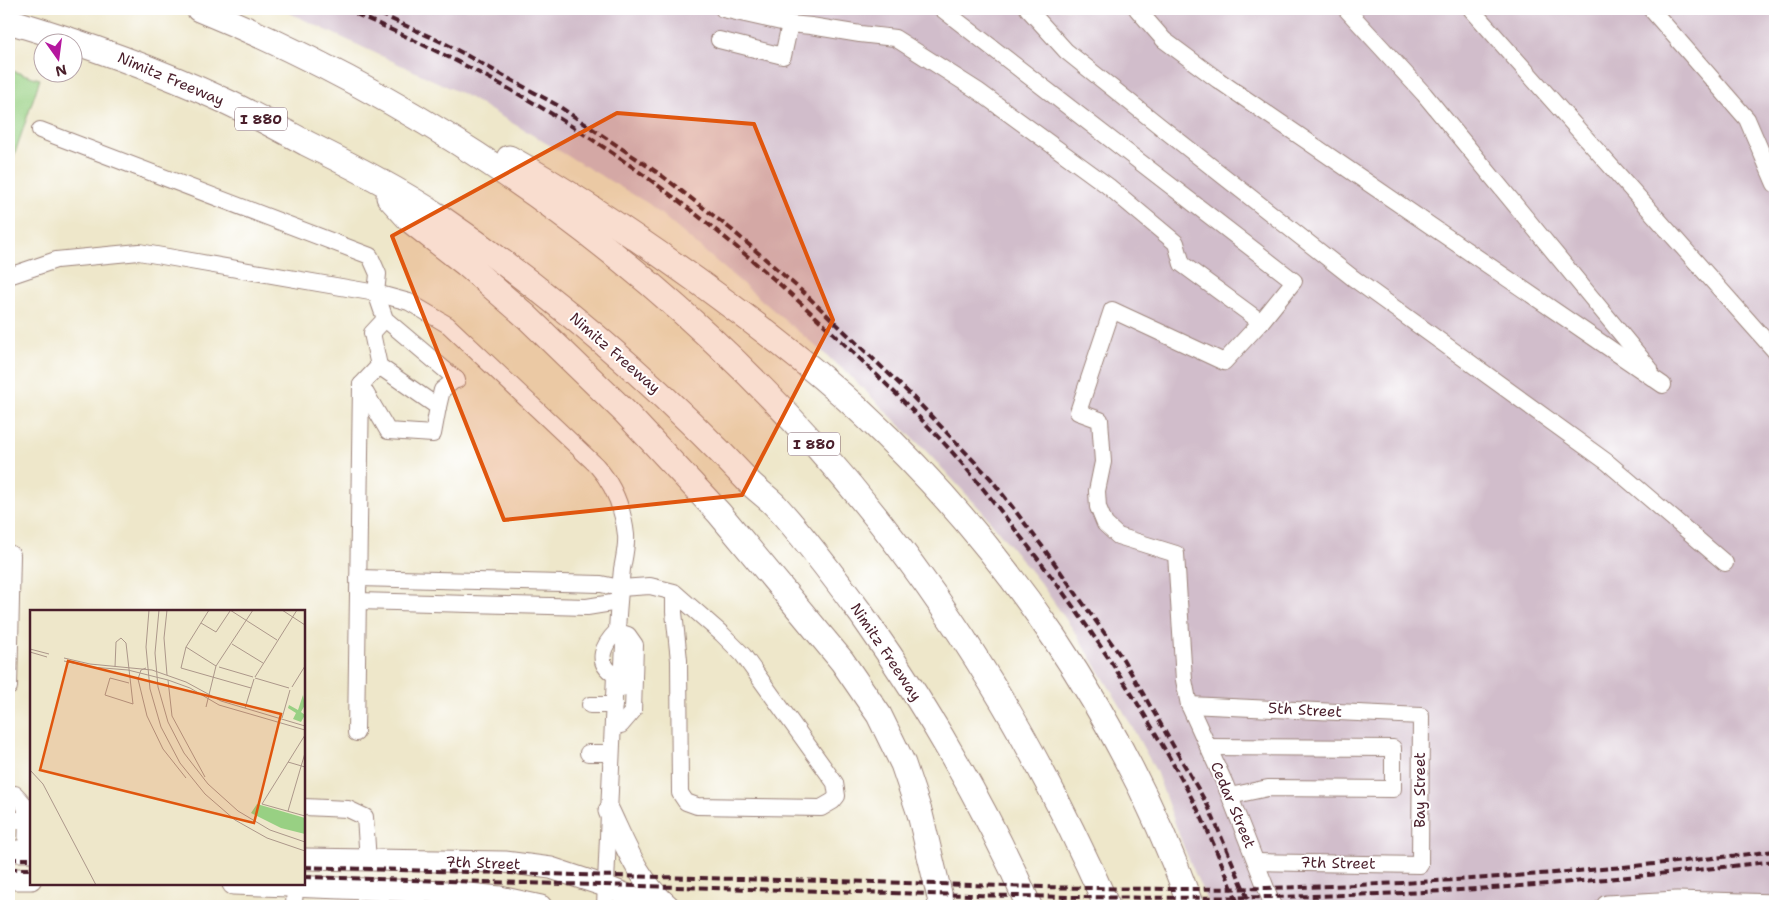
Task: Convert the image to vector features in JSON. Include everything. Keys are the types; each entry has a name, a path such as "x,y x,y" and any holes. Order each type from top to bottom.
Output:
{"highway":[{"name":"I 880","path":"199,9 301,54 388,100 498,168 604,245 666,297 726,352 816,446 864,502 937,599 1024,737 1058,802 1107,906"},
{"name":"Nimitz Freeway","path":"9,21 119,57 198,89 228,102 369,175 441,218 531,283 638,371 690,420 752,485 773,503 844,592 909,684 976,796 1006,854 1029,906"},
{"path":"388,100 504,155 608,218 722,299 794,355 860,411 907,458 954,508 995,557 1033,607 1070,662 1132,769 1191,906"},
{"path":"369,175 411,221 503,296 625,412 713,506 842,661 879,715 903,764 920,814 942,906"}],"main road":[{"path":"609,811 641,876 656,895 669,906"},
{"name":"7th Street","path":"305,859 505,862 551,868 605,896 656,906"},
{"path":"9,878 30,879"},
{"name":"7th Street","path":"305,885 447,892 500,897 541,906"},
{"path":"1607,906 1677,902 1775,904"}],"street":[{"path":"723,9 790,24 895,38 904,43 978,91 1108,186 1176,243 1182,264 1261,322 1294,281 942,9"},
{"path":"1028,9 1066,51 1166,131 1353,278 1607,462 1725,563"},
{"path":"1137,9 1164,40 1218,80 1662,385 1424,94 1346,9"},
{"path":"1471,9 1775,351"},
{"path":"1651,9 1747,119 1775,184"},
{"path":"719,40 783,56 790,24"},
{"path":"40,130 370,256 378,274 376,293 385,320 457,379 442,390 433,434 388,431 362,385"},
{"path":"9,276 56,260 139,252 376,293 409,302 448,325 589,458 608,479 623,516 626,537 617,631 624,643 609,811 605,896"},
{"name":"Cedar Street","path":"1261,322 1224,362 1112,310 1078,412 1100,420 1102,462 1096,491 1098,507 1105,524 1118,536 1176,554 1184,680 1189,705 1230,796 1273,906"},
{"path":"385,320 372,333 379,366 438,407"},
{"path":"356,733 362,385 379,366"},
{"path":"9,553 12,555 9,687"},
{"path":"358,578 601,584 619,595"},
{"path":"358,601 587,607 650,586 674,592 722,634 743,656 835,783 837,796 833,801 821,808 697,806 686,802 680,793 680,660 674,592"},
{"path":"615,739 615,675 604,667 602,658 607,641 617,631"},
{"path":"590,705 614,705"},
{"name":"5th Street","path":"1189,705 1421,716"},
{"name":"Bay Street","path":"1420,865 1421,716"},
{"path":"588,753 615,739"},
{"path":"1208,747 1393,748 1392,789 1268,788 1230,796"},
{"path":"9,794 15,794 24,803 27,820 22,851"},
{"path":"305,807 348,809 365,817 368,861"},
{"path":"9,820 27,820"},
{"name":"7th Street","path":"1257,862 1420,865"},
{"path":"294,906 295,885"}],"highlighted area":[{"path":"617,113 754,124 833,320 742,495 504,520 392,236"}],"shaded area":[{"path":"281,9 1775,9 1775,906 1209,906 1184,848 1156,771 1120,705 1077,635 1041,584 982,511 926,451 847,373 649,204 465,95"}],"green space":[{"path":"9,70 32,77 32,82 39,82 14,156 9,154"}],"railway":[{"path":"345,9 434,50 520,95 611,152 743,252 805,307 903,401 952,452 990,497 1091,632 1137,702 1198,810 1239,906"},
{"path":"369,9 446,44 557,105 661,175 732,230 803,292 911,395 991,479 1042,546 1123,659 1208,806 1251,906"},
{"path":"305,867 1070,888 1217,889 1330,886 1521,876 1775,851"},
{"path":"9,859 30,859"},
{"path":"305,877 953,895 1216,898 1401,893 1508,887 1668,873 1775,861"},
{"path":"9,869 30,869"}]}
